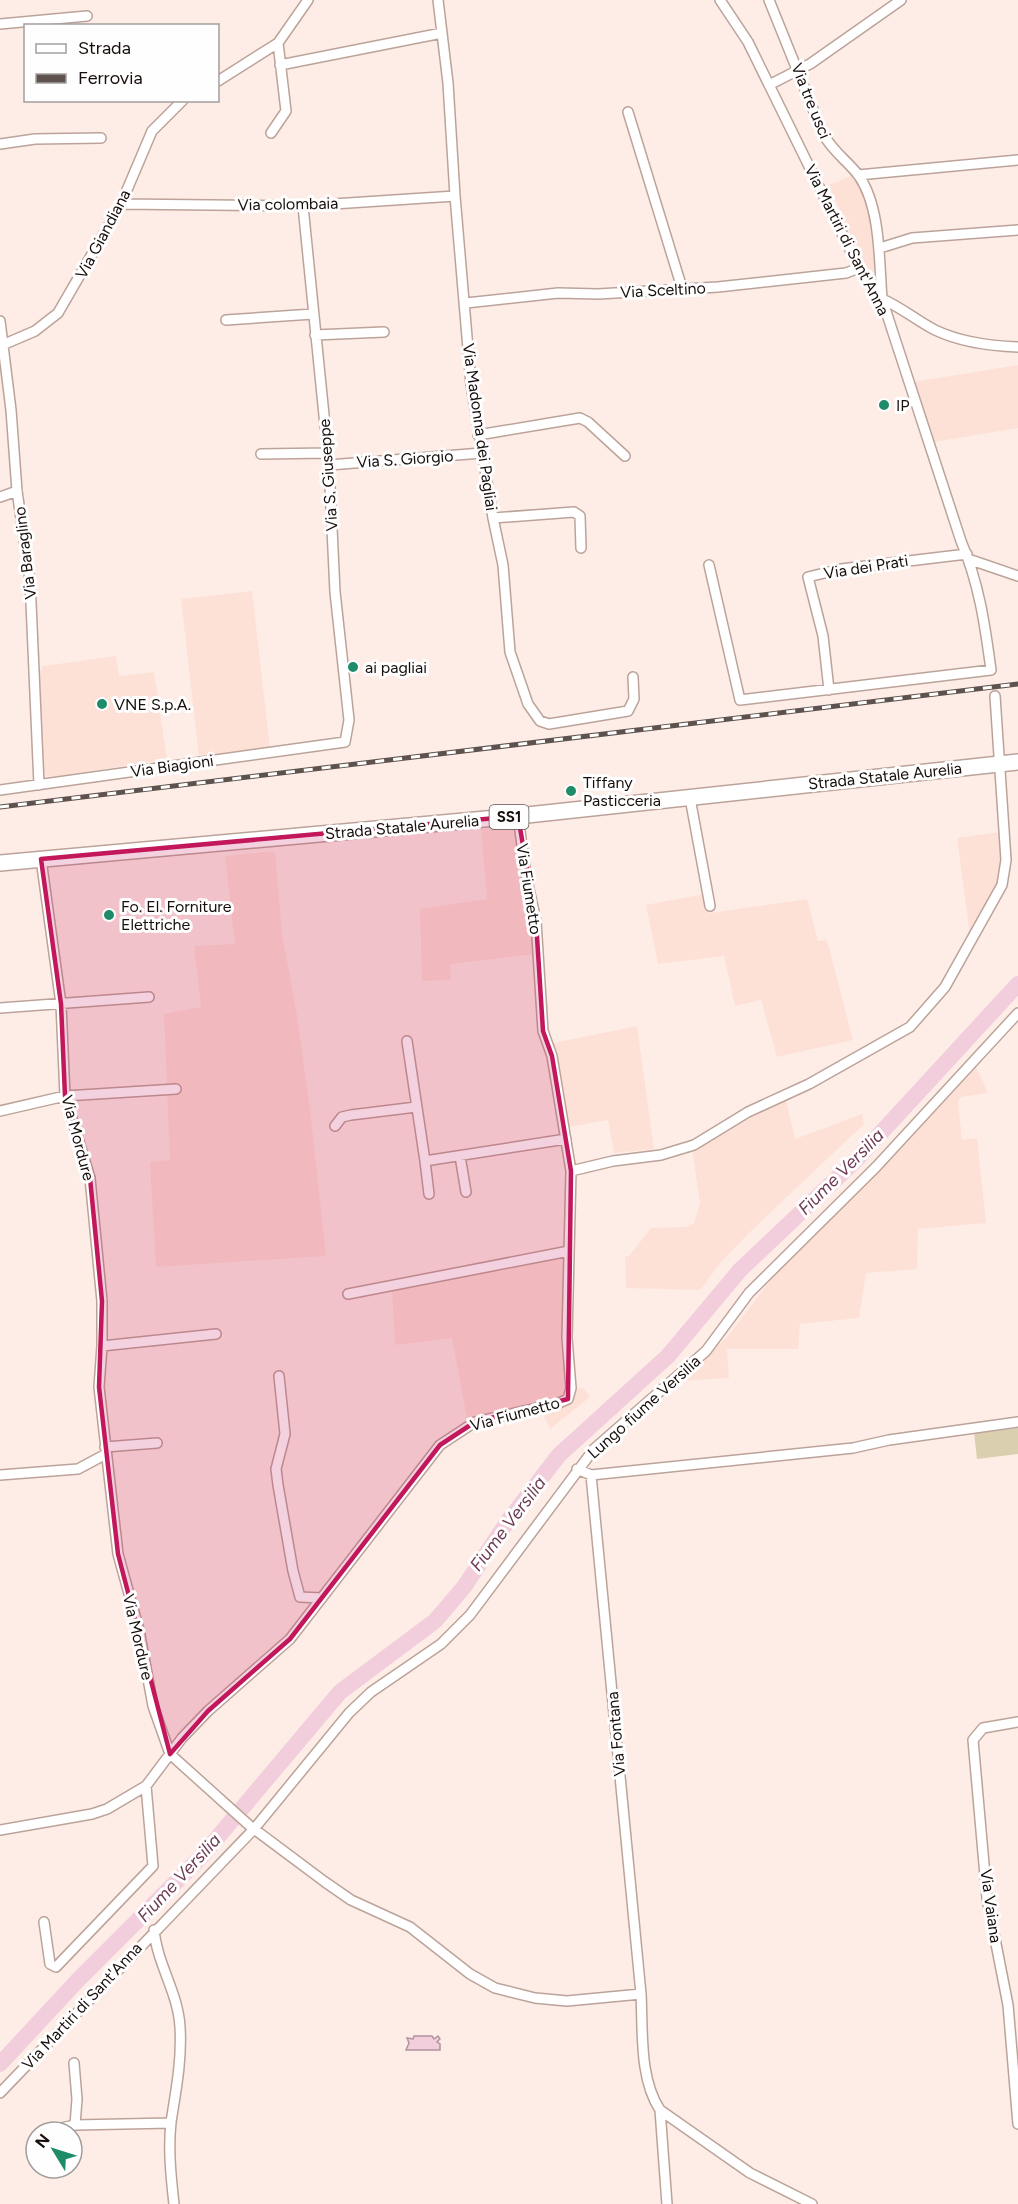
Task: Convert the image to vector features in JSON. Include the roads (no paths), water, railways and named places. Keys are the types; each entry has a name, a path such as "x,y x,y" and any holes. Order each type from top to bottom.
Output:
{"main road":[{"name":"Strada Statale Aurelia","path":"0,863 518,816 1018,762"}],"street":[{"path":"219,80 278,43 308,0"},
{"name":"Via Madonna dei Pagliai","path":"438,0 448,83 471,384 478,435 503,565 510,652 528,704 540,721 549,724 628,711 634,699 633,676"},
{"name":"Via Martiri di Sant'Anna","path":"720,0 736,21 859,268 882,299 969,557 986,629 991,670 829,690"},
{"name":"Via tre usci","path":"769,0 823,134 834,152 858,175 870,206 880,248 882,299"},
{"path":"769,85 798,70 901,0"},
{"path":"0,24 87,16"},
{"path":"280,65 442,33"},
{"path":"271,133 286,111 278,43"},
{"name":"Via Giandiana","path":"1,346 35,332 58,313 121,204 152,131 181,102"},
{"path":"628,112 682,288"},
{"path":"0,144 35,139 101,138"},
{"path":"858,175 1018,160"},
{"name":"Via colombaia","path":"121,204 303,206 455,196"},
{"name":"Via S. Giuseppe","path":"303,206 328,453 335,592 349,720 345,742"},
{"path":"880,248 912,238 1018,230"},
{"name":"Via Sceltino","path":"466,303 558,293 598,294 682,288 846,273 859,268"},
{"path":"882,299 903,309 933,329 957,339 1018,347"},
{"path":"226,320 313,314"},
{"name":"Via Baraglino","path":"0,321 1,346 10,400 17,491 30,580 39,785"},
{"path":"315,335 384,332"},
{"path":"478,435 580,418 588,422 625,456"},
{"path":"261,454 328,453"},
{"name":"Via S. Giorgio","path":"329,465 482,453"},
{"path":"0,496 17,491"},
{"path":"493,519 574,512 580,516 581,548"},
{"path":"969,557 1018,576"},
{"name":"Via dei Prati","path":"829,690 823,636 808,577 841,568 969,557"},
{"path":"710,565 740,700 829,690"},
{"path":"571,1172 613,1161 661,1155 694,1145 748,1112 809,1084 917,1020 957,968 1002,885 1006,860 995,696"},
{"name":"Via Biagioni","path":"0,790 345,742"},
{"path":"690,798 710,906"},
{"name":"Via Fiumetto","path":"0,1830 92,1814 107,1809 146,1786 208,1710 290,1639 440,1445 476,1422 568,1399 572,1388 567,1338 571,1172 552,1056 543,1031 536,921 526,875 518,816"},
{"name":"Via Mordure","path":"41,859 61,1004 65,1096 90,1178 100,1281 102,1346 99,1387 118,1554 139,1630 153,1706 170,1754 252,1828"},
{"path":"0,1008 149,997"},
{"name":"Lungo fiume Versilia","path":"252,1828 349,1713 371,1692 441,1644 470,1615 594,1449 706,1351 749,1293 876,1167 1018,1013"},
{"path":"407,1041 429,1194"},
{"path":"0,1111 65,1096 176,1089"},
{"path":"335,1126 342,1117 416,1107"},
{"path":"425,1161 566,1139"},
{"path":"460,1156 465,1192"},
{"path":"348,1294 569,1251"},
{"path":"102,1346 216,1334"},
{"path":"279,1376 285,1434 276,1468 292,1571 300,1597 322,1598"},
{"path":"578,1469 591,1475 853,1448 889,1440 1018,1422"},
{"path":"0,1475 78,1469 105,1451 157,1443"},
{"name":"Via Fontana","path":"591,1475 641,1994"},
{"name":"Via Vaiana","path":"1018,1722 983,1728 973,1740 987,1898 1008,2005 1018,2124"},
{"path":"44,1922 50,1964 56,1967 153,1866 146,1786"},
{"path":"252,1828 351,1900 410,1927 470,1974 495,1988 535,1998 567,2001 641,1994 644,2059 653,2098 660,2110 750,2173 812,2204"},
{"name":"Via Martiri di Sant'Anna","path":"0,2093 252,1828"},
{"path":"154,1930 157,1949 168,1972 178,2008 180,2026 181,2065 171,2123 170,2158 174,2204"},
{"path":"74,2063 77,2099 75,2120"},
{"path":"660,2110 667,2204"},
{"path":"84,2125 171,2123"}],"waterway":[{"name":"Fiume Versilia","path":"0,2064 78,1980 201,1857 340,1692 435,1621 464,1587 508,1521 559,1455 668,1356 740,1270 855,1161 1018,984"}],"railway":[{"path":"0,807 1018,684"}],"place":[{"name":"IP","path":"884,405"},
{"name":"ai pagliai","path":"353,667"},
{"name":"VNE S.p.A.","path":"102,704"},
{"name":"Tiffany Pasticceria","path":"571,791"},
{"name":"Fo. El. Forniture Elettriche","path":"109,915"}]}
